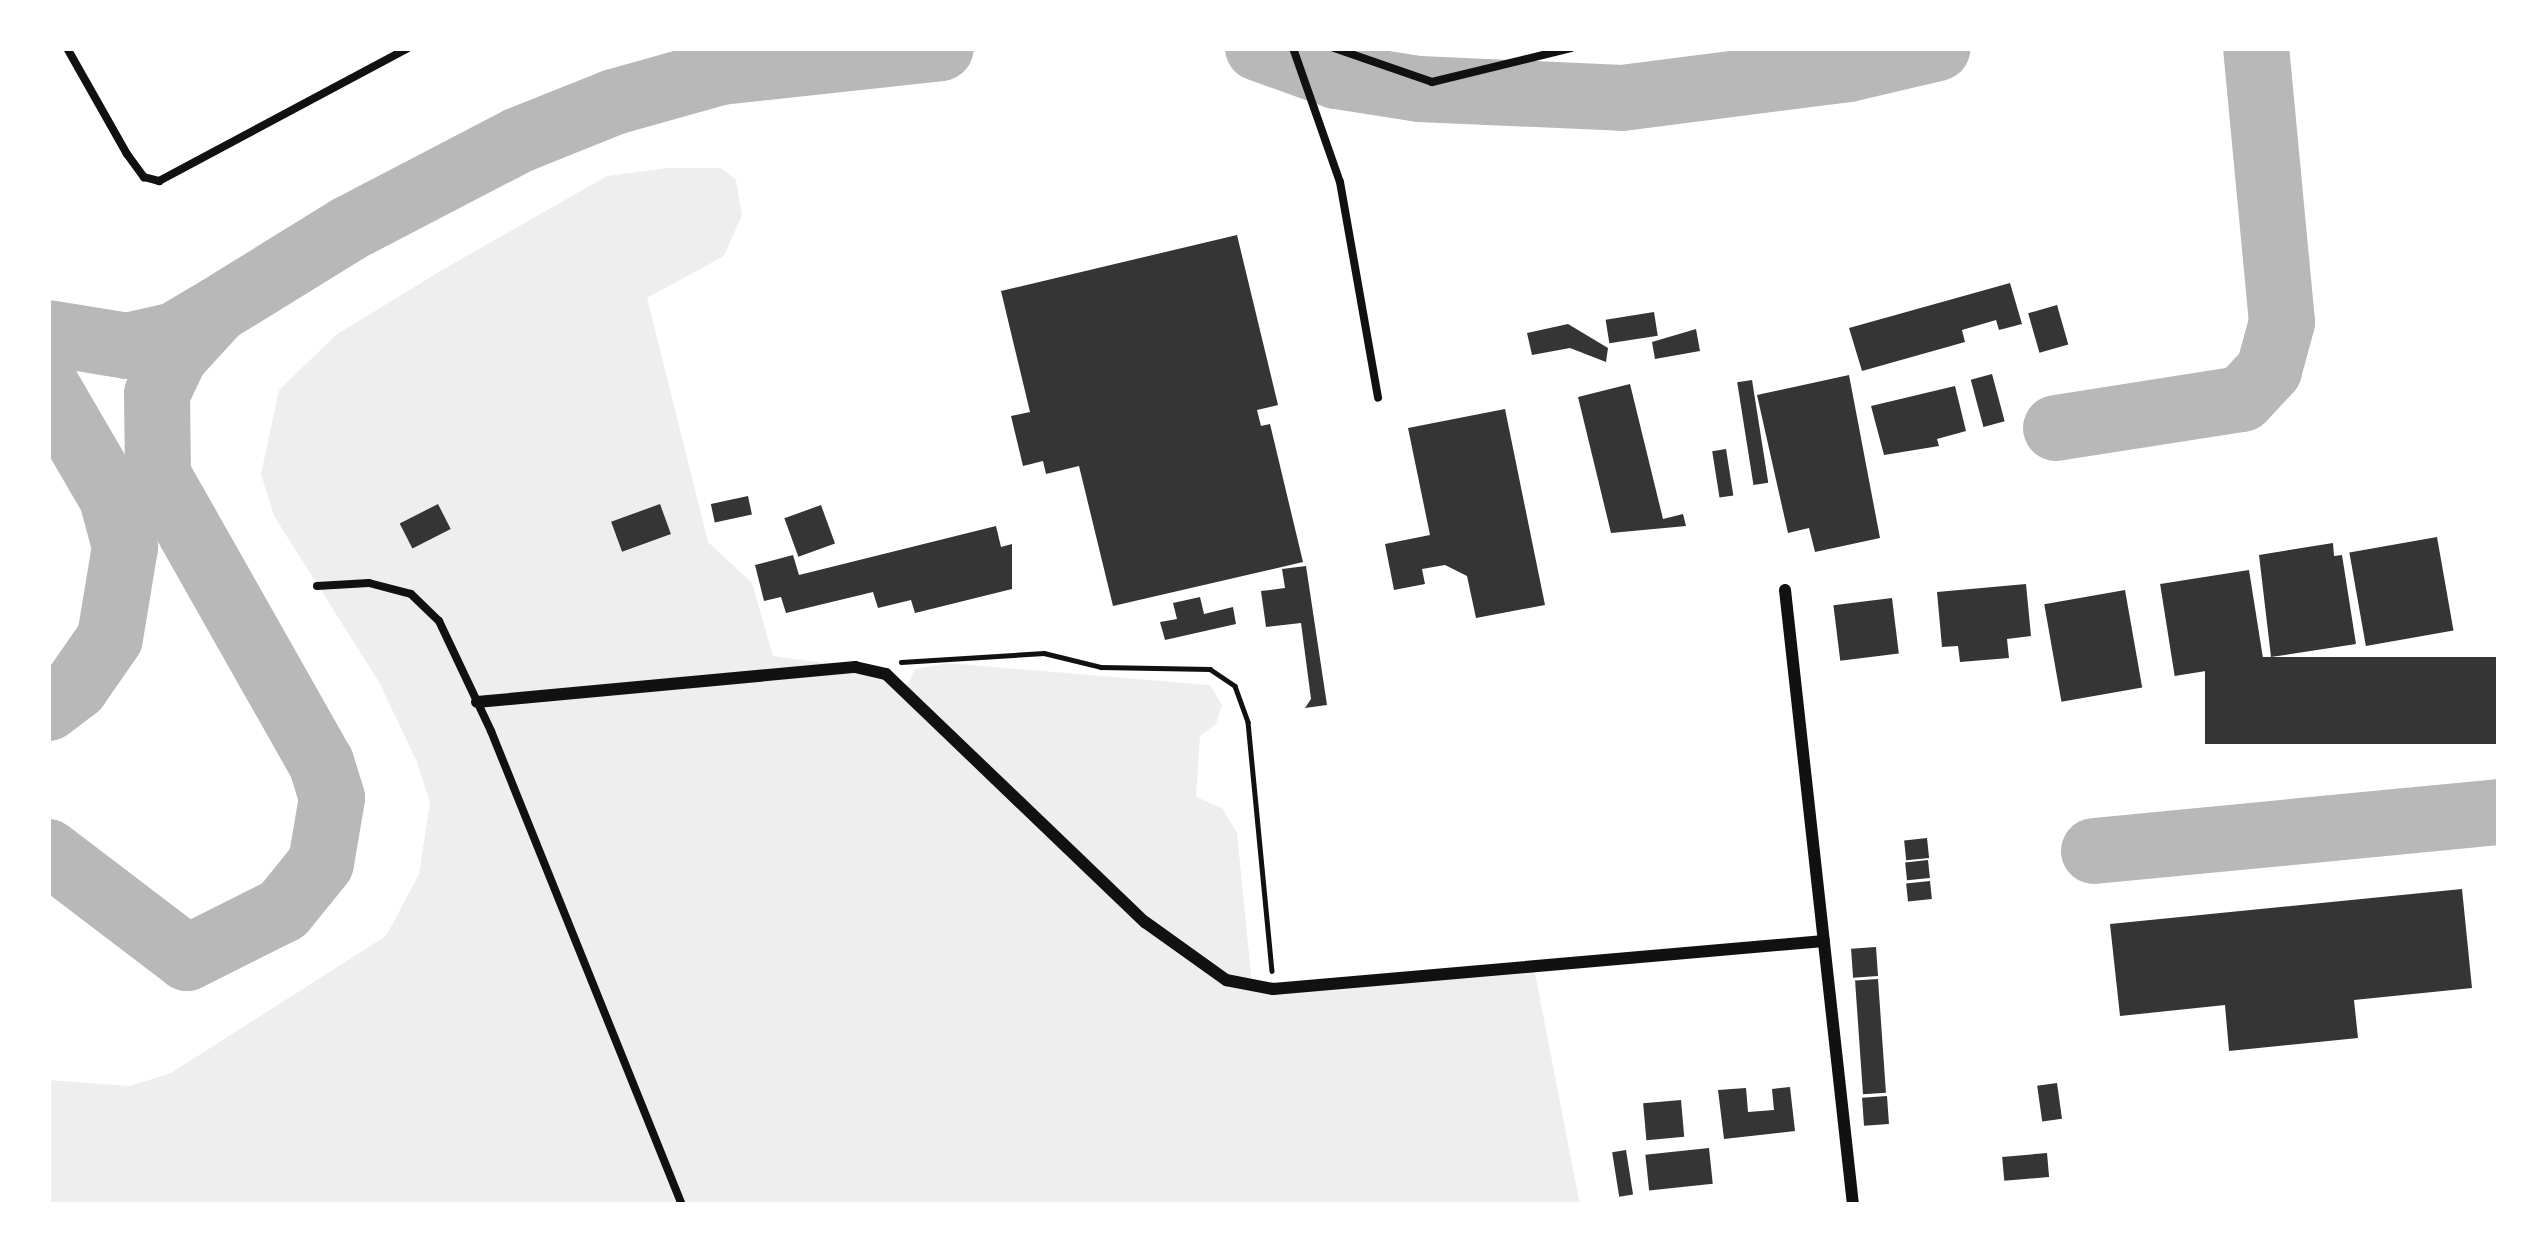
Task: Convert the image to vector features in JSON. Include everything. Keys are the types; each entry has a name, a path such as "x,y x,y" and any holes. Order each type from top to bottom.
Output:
{"street":[{"path":"1785,590 1853,1205"},
{"path":"477,702 855,667 908,687 1192,960 1226,980 1274,988 1824,941"}],"lane":[{"path":"67,48 128,154 144,177 159,182 408,48"},
{"path":"1293,48 1340,182 1378,398"},
{"path":"1334,48 1432,82 1571,48"},
{"path":"316,586 369,583 411,593 439,621 477,702 682,1205"}],"path":[{"path":"855,667 1044,653 1101,667 1210,669 1235,686 1248,722 1274,988"}],"shaded area":[{"path":"669,168 721,168 736,180 742,215 724,256 647,298 708,542 752,583 773,656 855,667 907,686 915,669 948,663 1210,685 1222,705 1216,724 1200,736 1196,797 1222,808 1237,833 1252,984 1534,968 1580,1205 48,1205 48,1080 130,1086 171,1073 386,936 419,874 430,803 417,762 379,682 274,516 261,474 279,390 336,335 607,176"}],"building":[{"path":"1237,235 1278,405 1257,410 1261,426 1270,424 1303,562 1113,606 1079,466 1046,474 1043,461 1023,466 1011,416 1030,412 1001,291"},
{"path":"2010,283 2022,324 1999,330 1996,320 1962,330 1965,342 1862,371 1849,328"},
{"path":"2057,305 2068,344 2039,353 2028,313"},
{"path":"1654,312 1658,336 1609,343 1606,320"},
{"path":"1568,324 1608,348 1606,362 1570,348 1532,355 1527,333"},
{"path":"1696,329 1700,351 1655,359 1652,342"},
{"path":"1992,374 2005,421 1983,427 1971,380"},
{"path":"1849,375 1880,538 1815,552 1809,528 1788,533 1757,395"},
{"path":"1752,380 1768,483 1753,485 1737,382"},
{"path":"1630,384 1663,519 1683,514 1686,526 1611,533 1578,397"},
{"path":"1955,386 1966,431 1937,439 1939,446 1884,455 1871,406"},
{"path":"1505,409 1545,605 1476,618 1467,576 1445,565 1422,569 1425,584 1394,590 1385,544 1430,535 1408,428"},
{"path":"1726,449 1733,495 1720,498 1712,451"},
{"path":"748,496 752,515 715,522 711,504"},
{"path":"438,504 451,529 412,548 400,524"},
{"path":"660,504 671,534 622,552 611,522"},
{"path":"821,505 835,544 798,557 784,518"},
{"path":"996,526 1001,547 1012,544 1012,589 915,613 911,600 878,608 873,592 786,613 781,597 764,601 755,565 793,555 799,575"},
{"path":"2437,537 2453,631 2366,646 2349,552"},
{"path":"2333,543 2334,556 2342,555 2356,644 2271,657 2259,555"},
{"path":"1306,566 1327,705 1305,708 1311,699 1301,623 1266,627 1261,591 1285,588 1282,569"},
{"path":"2249,570 2264,662 2175,676 2160,584"},
{"path":"2026,584 2031,636 2007,639 2009,658 1960,662 1958,646 1942,647 1937,592"},
{"path":"2125,590 2142,687 2061,702 2044,604"},
{"path":"1200,597 1204,614 1233,607 1236,624 1165,640 1160,622 1177,619 1173,603"},
{"path":"1892,598 1899,654 1840,661 1833,605"},
{"path":"2205,657 2499,657 2499,744 2205,744"},
{"path":"1927,838 1929,858 1906,860 1904,840"},
{"path":"1928,860 1930,878 1907,880 1905,862"},
{"path":"1930,881 1932,899 1908,901 1906,884"},
{"path":"2462,889 2472,988 2354,1000 2358,1038 2229,1051 2225,1005 2120,1016 2110,924"},
{"path":"1876,947 1878,976 1853,978 1851,949"},
{"path":"1878,979 1886,1093 1863,1094 1855,981"},
{"path":"2057,1083 2062,1119 2042,1121 2037,1086"},
{"path":"1790,1087 1795,1131 1724,1139 1718,1090 1746,1088 1748,1112 1774,1110 1772,1089"},
{"path":"1887,1096 1889,1124 1864,1126 1862,1098"},
{"path":"1681,1100 1684,1137 1646,1140 1643,1103"},
{"path":"1709,1148 1713,1184 1649,1190 1645,1155"},
{"path":"1626,1150 1633,1194 1619,1197 1612,1152"},
{"path":"2047,1153 2049,1177 2004,1181 2002,1157"}],"taxiway":[{"path":"48,852 187,958 283,910 321,863 332,798 321,763 158,475 157,394 175,356 217,310 348,229 519,140 614,102 721,72 941,48"},
{"path":"1258,48 1336,76 1419,89 1622,98 1849,69 1938,48"},
{"path":"2056,428 2242,399 2269,370 2282,322 2256,48"},
{"path":"48,333 127,346 175,335 208,315"},
{"path":"48,388 112,498 125,547 110,638 76,687 48,708"},
{"path":"2094,851 2499,812"}]}
